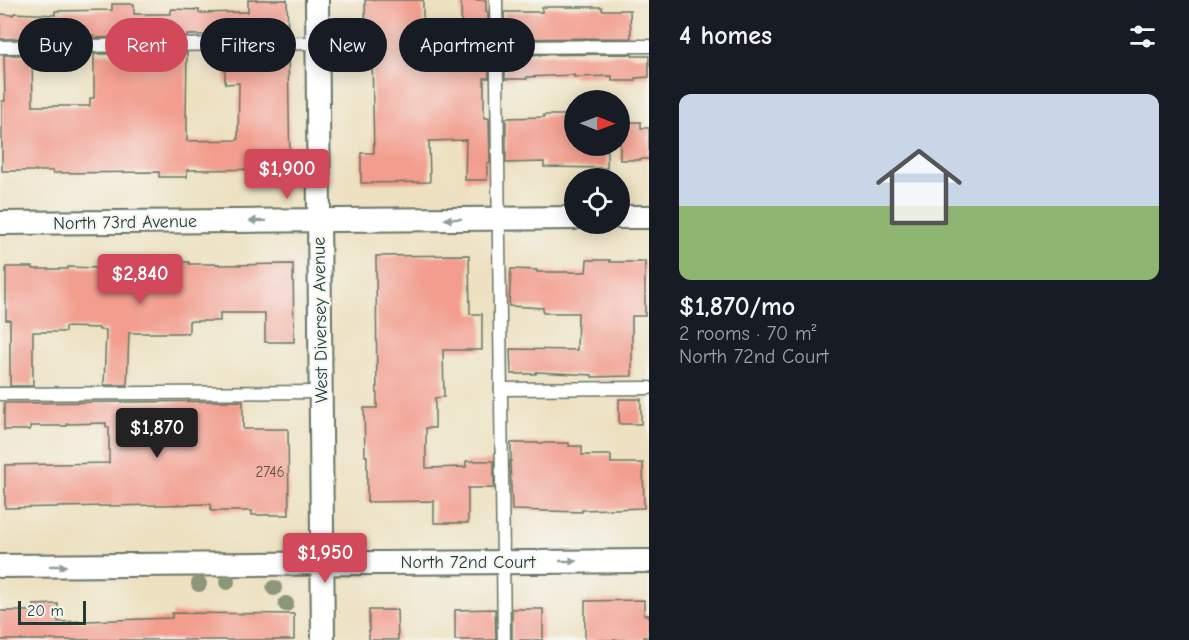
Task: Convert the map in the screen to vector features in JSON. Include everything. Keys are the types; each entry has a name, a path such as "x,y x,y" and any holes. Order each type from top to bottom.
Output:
{"street":[{"name":"West Diversey Avenue","path":"317,0 317,18"},
{"name":"West Diversey Avenue","path":"318,72 323,640"},
{"path":"630,217 649,217"},
{"name":"North 73rd Avenue","path":"0,223 564,218"},
{"name":"North 72nd Court","path":"0,566 649,561"}],"lane":[{"path":"496,0 496,18"},
{"path":"0,47 308,43"},
{"path":"535,47 649,46"},
{"path":"497,72 504,640"},
{"path":"501,389 649,388"},
{"path":"0,394 321,392"}],"building":[{"path":"248,0 287,0 288,18 200,18 200,35 188,35 188,18 105,18 105,38 94,38 93,18 18,18 18,38 0,39 0,14 55,15 55,11 112,10 112,4 134,4 134,14 171,14 171,9 199,10 199,13 248,12"},
{"path":"365,0 423,0 423,18 399,18 399,72 489,72 489,78 484,78 484,118 489,118 490,163 487,163 487,180 465,180 466,140 429,141 430,182 361,183 361,153 374,153 372,72 387,72 387,18 365,18"},
{"path":"461,0 486,0 486,12 488,12 488,18 461,18"},
{"path":"542,7 602,7 602,10 630,10 631,38 535,39 535,18 504,18 504,12 542,12"},
{"path":"94,54 105,54 105,72 187,72 187,141 238,140 239,83 225,84 225,72 288,72 290,169 187,170 187,177 159,177 159,172 2,171 4,55 18,55 18,72 32,72 33,106 90,106 90,98 94,98"},
{"path":"632,54 632,56 649,56 649,77 635,78 635,81 612,81 612,76 574,77 574,75 505,79 505,72 535,72 535,55"},
{"path":"544,115 564,115 564,156 607,156 607,168 544,167 544,162 506,163 506,118 544,117"},
{"path":"630,122 641,122 641,128 649,128 649,159 620,160 620,156 630,156"},
{"path":"469,255 470,314 482,314 482,350 443,350 444,397 435,398 435,428 426,428 426,468 466,467 466,461 494,461 494,488 468,488 468,523 434,523 434,501 367,502 364,408 377,408 376,256"},
{"path":"587,260 645,262 645,316 632,316 632,376 592,377 592,375 536,372 536,374 511,374 510,349 577,350 578,313 543,313 543,308 509,306 511,269 537,270 537,272 586,272"},
{"path":"161,262 219,265 293,264 294,342 265,342 265,313 220,313 220,321 189,321 189,333 129,333 127,385 104,385 106,330 65,327 65,332 33,332 33,386 10,386 10,320 6,320 6,267 68,269 68,267 99,268 99,265 161,266"},
{"path":"619,399 641,399 641,424 619,424"},
{"path":"243,401 243,429 288,429 289,515 252,515 252,511 211,511 211,504 5,508 5,465 109,463 109,427 106,427 106,423 67,424 67,426 30,426 30,430 4,430 4,403"},
{"path":"511,443 569,443 569,446 582,446 582,455 611,455 611,463 643,463 644,508 582,510 582,512 512,510"},
{"path":"644,600 644,615 649,615 649,637 644,637 644,640 585,640 585,601"},
{"path":"58,604 58,622 172,618 172,613 294,614 294,640 0,640 0,611 34,611 34,605"},
{"path":"495,609 496,640 455,640 455,610"},
{"path":"512,609 543,609 543,640 512,640"},
{"path":"369,610 397,610 398,640 369,640"}]}
